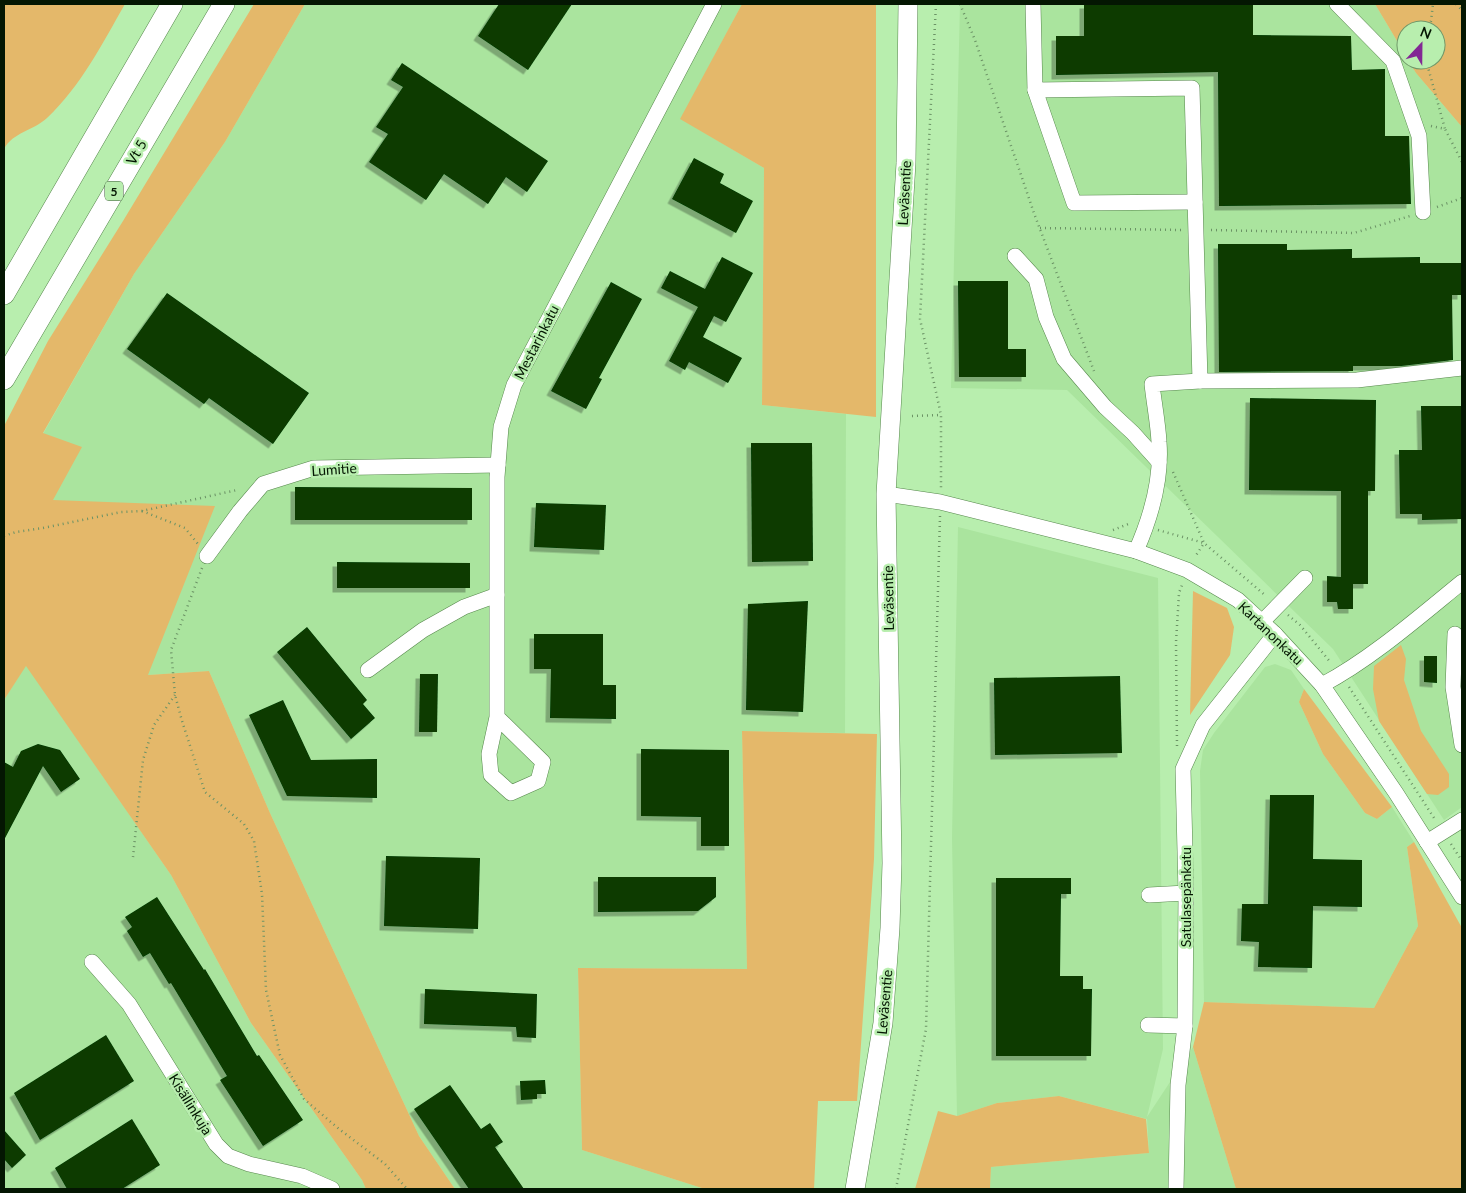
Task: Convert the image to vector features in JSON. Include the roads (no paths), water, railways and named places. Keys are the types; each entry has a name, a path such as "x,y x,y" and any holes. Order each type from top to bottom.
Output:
{"highway":[{"path":"4,294 172,4"},
{"name":"Vt 5","path":"4,379 224,4"}],"main road":[{"name":"Leväsentie","path":"855,1189 883,1023 890,928 892,863 886,494 906,163 908,4"}],"street":[{"name":"Mestarinkatu","path":"497,717 543,762 538,781 511,793 491,775 488,754 497,717 498,465 501,427 514,385 714,4"},
{"path":"1033,4 1035,90 1074,203 1195,202"},
{"path":"1337,4 1393,61 1419,136 1423,212"},
{"path":"1035,90 1192,88 1200,381"},
{"path":"1015,256 1036,279 1046,317 1064,359 1105,407 1165,465"},
{"path":"1136,551 1146,527 1156,489 1165,465 1152,384 1200,381 1357,380 1462,368"},
{"name":"Lumitie","path":"207,556 240,511 263,484 314,468 498,465"},
{"name":"Kartanonkatu","path":"886,494 940,502 1136,551 1187,570 1238,600 1275,634 1322,685 1396,793 1462,897"},
{"path":"1262,622 1305,578"},
{"path":"1322,685 1341,675 1462,582"},
{"path":"368,670 423,630 464,607 497,595"},
{"name":"Satulasepänkatu","path":"1176,1189 1178,1085 1185,1026 1186,893 1183,770 1203,726 1275,634"},
{"path":"1455,634 1453,687 1462,745"},
{"path":"1426,842 1462,820"},
{"path":"1149,895 1186,893"},
{"name":"Kisällinkuja","path":"92,962 129,1004 216,1144 228,1156 249,1164 302,1176 332,1189"},
{"path":"1148,1025 1185,1026"}]}
